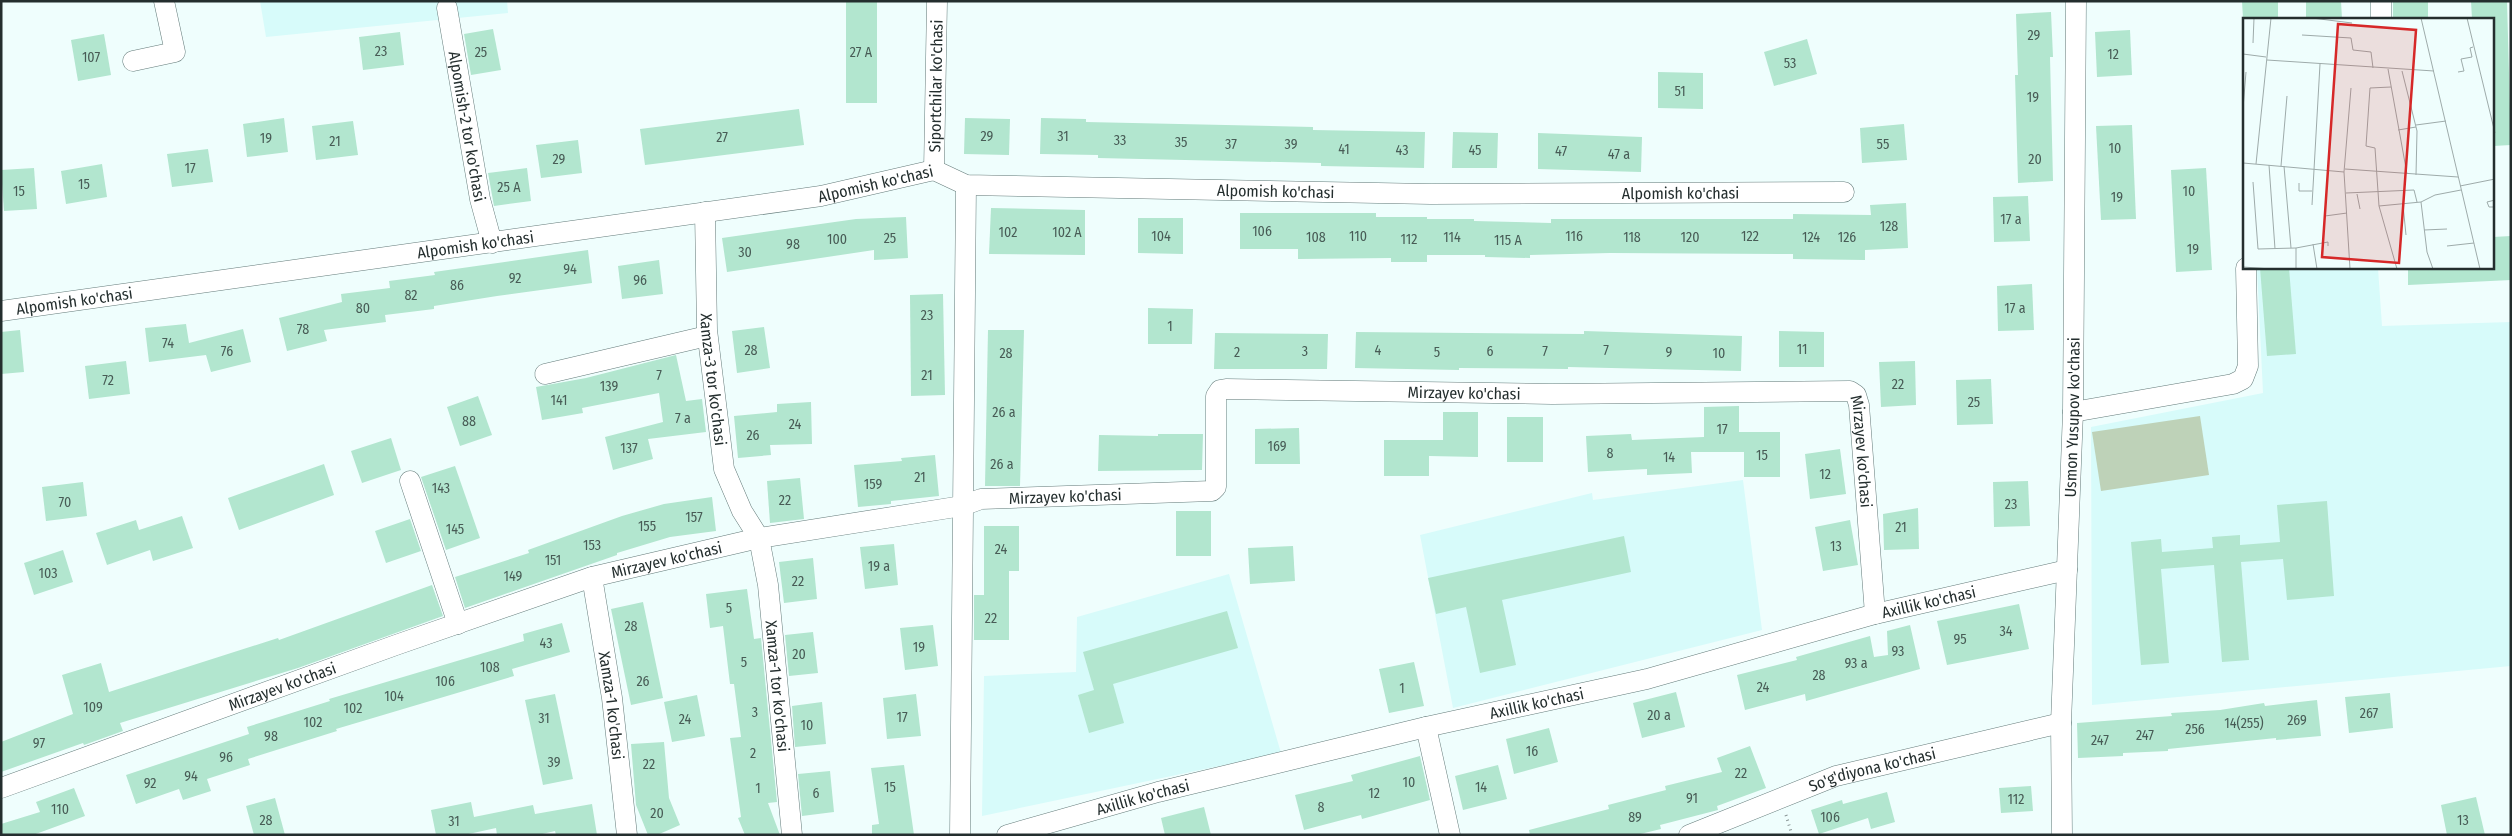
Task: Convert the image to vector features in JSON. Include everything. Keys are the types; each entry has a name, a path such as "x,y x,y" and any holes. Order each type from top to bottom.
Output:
{"street":[{"path":"133,61 175,52 164,1"},
{"name":"Siportchilar ko'chasi","path":"934,170 937,1"},
{"name":"Usmon Yusupov ko'chasi","path":"2062,835 2061,723 2073,412 2076,1"},
{"path":"2381,1 2381,18"},
{"name":"Alpomish-2 tor ko'chasi","path":"446,8 480,199 492,243"},
{"name":"Alpomish ko'chasi","path":"1,311 822,196 934,170 966,185 1431,194 1844,192"},
{"path":"960,835 966,185"},
{"name":"Xamza-3 tor ko'chasi","path":"705,212 707,336 724,469 742,511 759,538"},
{"path":"2073,412 2233,384 2243,379 2248,366 2246,269"},
{"path":"545,374 707,336"},
{"name":"Mirzayev ko'chasi","path":"1,788 592,577 759,538 962,506 981,499 1215,490 1216,396 1220,390 1226,389 1552,394 1850,391 1856,394 1859,405 1875,614"},
{"path":"410,481 458,624"},
{"name":"Xamza-1 tor ko'chasi","path":"759,538 768,585 792,835"},
{"name":"Axillik ko'chasi","path":"1007,835 1158,792 1426,727 1647,679 1875,614 2067,570"},
{"name":"Xamza-1 ko'chasi","path":"592,577 612,698 627,835"},
{"name":"So'g'diyona ko'chasi","path":"1689,835 1836,776 2061,723"},
{"path":"1426,727 1450,835"}],"shaded area":[{"path":"260,1 507,1 508,13 266,37"},
{"path":"2257,269 2378,269 2382,326 2511,322 2511,666 2092,705 2091,427 2263,393"},
{"path":"1743,480 1762,630 1453,708 1420,535 1592,493 1593,500"},
{"path":"1229,574 1281,753 982,816 984,676 1076,672 1077,617"}],"green space":[{"path":"2200,416 2209,475 2101,491 2092,432"}],"building":[{"path":"846,1 877,1 877,103 846,103"},
{"path":"2242,1 2278,1 2278,18 2243,19"},
{"path":"2306,1 2341,1 2342,18 2306,18"},
{"path":"2428,1 2428,18 2393,18 2393,2"},
{"path":"2471,1 2507,1 2511,145 2494,146 2494,18 2472,18"},
{"path":"2051,12 2053,57 2050,57 2053,181 2018,183 2015,75 2018,75 2016,14"},
{"path":"493,29 501,70 471,75 464,34"},
{"path":"2130,30 2132,75 2097,77 2095,32"},
{"path":"400,32 404,65 363,70 359,37"},
{"path":"104,34 111,75 78,81 71,40"},
{"path":"1807,39 1817,74 1774,86 1764,52"},
{"path":"1658,72 1703,73 1703,109 1658,108"},
{"path":"799,109 804,145 645,165 640,129"},
{"path":"284,118 288,152 247,157 243,124"},
{"path":"965,118 1010,119 1009,155 964,154"},
{"path":"1041,118 1086,119 1086,122 1313,127 1313,130 1425,132 1424,168 1321,166 1321,163 1098,158 1098,155 1040,154"},
{"path":"353,121 358,155 316,160 312,126"},
{"path":"1904,124 1907,160 1862,163 1860,128"},
{"path":"2132,125 2136,219 2101,220 2096,126"},
{"path":"1453,132 1498,133 1497,168 1452,168"},
{"path":"1538,133 1642,137 1641,172 1538,169"},
{"path":"578,140 582,173 541,178 536,145"},
{"path":"208,149 213,182 172,187 167,154"},
{"path":"102,164 107,197 66,204 61,171"},
{"path":"34,168 37,209 4,211 1,170"},
{"path":"527,168 531,201 494,206 488,173"},
{"path":"2206,168 2212,270 2176,272 2171,170"},
{"path":"2028,196 2030,241 1994,242 1993,197"},
{"path":"1906,203 1908,248 1865,250 1865,260 1793,259 1793,254 1610,253 1530,255 1530,258 1485,257 1485,255 1427,255 1427,262 1391,262 1391,258 1298,259 1298,249 1240,249 1240,213 1376,213 1376,217 1427,217 1427,219 1474,219 1474,221 1551,223 1551,219 1793,219 1793,214 1871,215 1870,205"},
{"path":"991,208 1085,210 1085,255 989,254"},
{"path":"906,217 908,258 874,260 874,250 727,272 722,238 856,219"},
{"path":"1138,218 1183,218 1183,254 1138,253"},
{"path":"2511,236 2511,280 2408,285 2408,269 2494,269 2494,237"},
{"path":"588,250 592,283 497,296 434,306 434,309 385,315 386,322 324,330 327,341 287,351 279,318 342,302 341,294 390,288 389,281 435,275 434,272"},
{"path":"659,260 663,294 622,299 618,266"},
{"path":"2260,269 2289,269 2296,354 2267,356"},
{"path":"2032,284 2034,330 1998,331 1997,286"},
{"path":"943,294 945,395 911,396 910,295"},
{"path":"1148,308 1193,309 1192,344 1148,344"},
{"path":"186,324 189,343 243,329 251,362 211,372 206,355 149,362 145,328"},
{"path":"764,327 770,368 737,373 732,331"},
{"path":"20,330 24,372 1,374 1,332"},
{"path":"988,330 1024,330 1020,486 985,486"},
{"path":"1584,331 1742,336 1741,371 1568,367 1568,369 1459,368 1459,370 1355,368 1356,332 1584,334"},
{"path":"1779,331 1824,332 1824,367 1779,367"},
{"path":"1215,333 1328,334 1327,369 1214,369"},
{"path":"676,355 686,401 702,399 706,432 648,439 653,459 613,470 605,437 663,422 659,393 582,408 583,413 542,420 536,387 586,378"},
{"path":"126,361 130,394 89,399 85,366"},
{"path":"1915,361 1916,405 1881,407 1879,362"},
{"path":"1991,379 1993,424 1957,425 1956,380"},
{"path":"478,396 492,435 460,446 447,407"},
{"path":"811,402 812,444 770,445 771,455 738,458 734,416 777,412 777,404"},
{"path":"1739,406 1739,432 1780,432 1780,477 1744,477 1744,452 1691,452 1692,473 1647,475 1647,469 1588,472 1586,436 1631,434 1632,440 1704,437 1704,407"},
{"path":"1443,412 1478,412 1478,457 1429,456 1429,476 1384,476 1384,440 1443,440"},
{"path":"1507,417 1543,417 1543,462 1507,462"},
{"path":"1299,428 1300,464 1255,464 1255,429"},
{"path":"1158,434 1203,434 1202,470 1098,471 1099,435 1158,436"},
{"path":"391,438 401,470 362,483 351,451"},
{"path":"1840,449 1846,494 1810,499 1805,454"},
{"path":"935,455 939,496 891,501 891,504 858,507 854,465 902,461 901,458"},
{"path":"324,464 334,495 239,530 228,498"},
{"path":"455,466 480,538 446,550 421,477"},
{"path":"800,478 804,519 770,523 767,481"},
{"path":"2028,481 2030,526 1994,527 1993,482"},
{"path":"83,482 87,516 46,521 42,487"},
{"path":"712,497 716,531 670,537 617,553 617,555 465,608 455,577 529,553 528,550 622,516 664,504"},
{"path":"2327,501 2334,596 2287,600 2283,559 2241,562 2249,660 2222,662 2214,565 2161,569 2169,663 2141,665 2131,542 2161,539 2162,552 2213,548 2212,537 2240,535 2240,545 2280,542 2277,505"},
{"path":"1918,508 1919,549 1884,550 1883,514"},
{"path":"1176,511 1211,511 1211,556 1176,556"},
{"path":"182,516 193,548 153,561 150,550 107,565 96,533 136,520 139,530"},
{"path":"410,519 421,551 386,563 375,531"},
{"path":"1850,520 1858,565 1823,571 1815,527"},
{"path":"984,526 1019,526 1019,571 1009,571 1009,640 974,640 974,595 984,595"},
{"path":"1624,536 1631,572 1502,600 1516,665 1480,673 1466,607 1436,614 1428,578"},
{"path":"894,544 898,585 865,589 860,547"},
{"path":"1293,546 1295,581 1250,584 1248,548"},
{"path":"63,550 73,582 34,595 24,563"},
{"path":"813,558 817,599 784,603 779,562"},
{"path":"432,585 443,616 298,668 120,723 123,731 1,772 1,742 73,714 62,675 101,663 109,692 278,638 279,640"},
{"path":"747,589 754,639 761,638 777,802 768,803 780,835 745,835 738,818 741,817 730,738 741,737 734,684 730,684 723,626 710,628 706,594"},
{"path":"643,602 663,698 631,705 611,609"},
{"path":"2019,604 2029,649 1947,665 1937,621"},
{"path":"1227,611 1238,648 1113,684 1124,723 1089,733 1078,695 1094,690 1083,652"},
{"path":"562,623 570,652 512,669 514,676 336,729 337,731 248,759 250,765 207,779 211,791 183,800 179,789 136,804 126,775 249,734 247,727 330,701 329,699 524,641 523,634"},
{"path":"933,625 938,666 905,670 900,628"},
{"path":"1910,625 1920,669 1806,701 1805,694 1745,710 1737,675 1797,660 1796,657 1870,636 1874,657 1888,655 1887,631"},
{"path":"813,632 818,673 789,676 785,635"},
{"path":"1414,662 1424,706 1389,713 1379,669"},
{"path":"1676,692 1685,727 1642,738 1633,703"},
{"path":"2390,693 2393,728 2349,733 2345,697"},
{"path":"555,694 573,779 543,785 525,700"},
{"path":"916,694 921,736 887,739 883,698"},
{"path":"697,695 705,736 672,742 664,702"},
{"path":"2317,700 2321,736 2276,740 2276,738 2168,749 2168,751 2123,753 2123,756 2078,758 2077,723 2172,716 2171,713 2220,710 2264,703 2265,706"},
{"path":"822,702 826,744 795,747 792,706"},
{"path":"1549,728 1558,762 1514,774 1506,739"},
{"path":"664,742 669,798 680,825 657,835 648,835 636,805 631,744"},
{"path":"1750,746 1766,788 1717,806 1718,810 1660,825 1661,829 1636,835 1530,835 1529,830 1609,809 1608,805 1666,790 1665,786 1722,772 1717,758"},
{"path":"1420,756 1430,800 1362,819 1361,815 1304,830 1295,795 1353,781 1351,775"},
{"path":"904,765 914,835 872,835 872,825 879,824 871,768"},
{"path":"1498,765 1507,799 1463,810 1455,776"},
{"path":"830,771 834,812 802,816 798,774"},
{"path":"2031,786 2033,811 2001,813 1999,788"},
{"path":"74,788 85,816 33,835 1,835 1,824 40,812 36,802"},
{"path":"1887,792 1895,822 1871,829 1868,818 1819,834 1811,810 1842,800 1843,804"},
{"path":"2476,797 2485,835 2447,835 2441,805"},
{"path":"275,798 285,835 254,835 246,806"},
{"path":"471,802 474,817 533,805 535,814 592,804 597,835 556,835 555,831 538,835 497,835 496,828 464,835 436,835 431,810"},
{"path":"1204,807 1211,835 1165,835 1161,818"}]}
